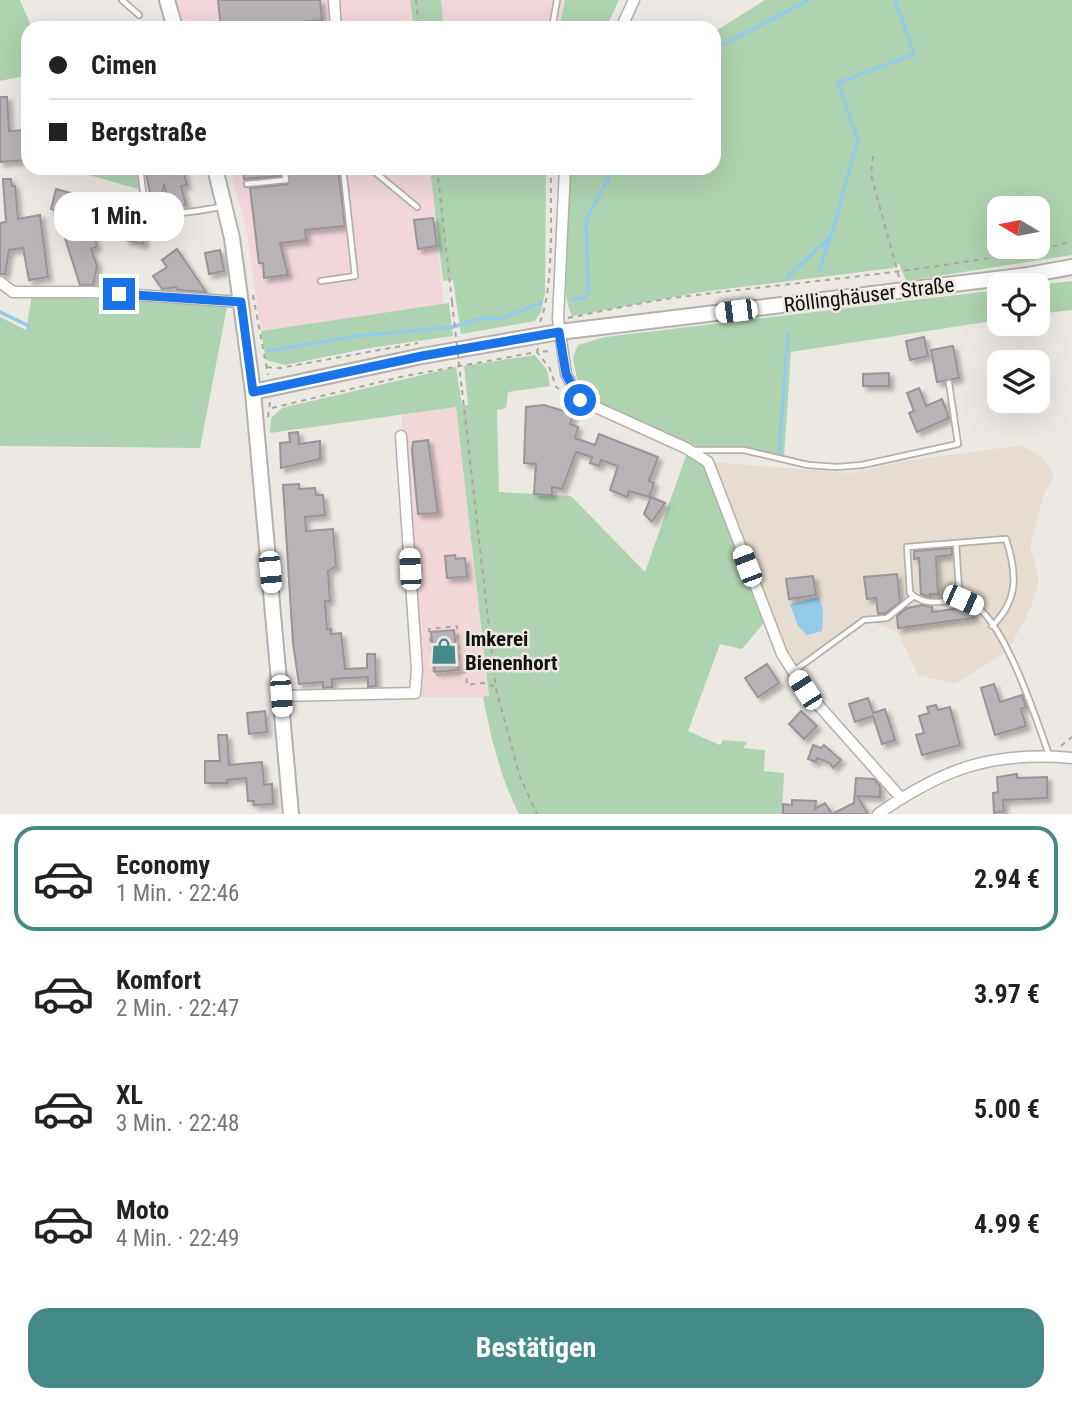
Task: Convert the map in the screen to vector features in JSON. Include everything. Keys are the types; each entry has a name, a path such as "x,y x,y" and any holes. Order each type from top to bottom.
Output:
{"main road":[{"path":"167,0 173,21"},
{"path":"217,175 225,206 241,302 253,392 291,814"},
{"name":"Röllinghäuser Straße","path":"253,392 422,356 559,332 901,291 1072,267"}],"street":[{"path":"334,0 336,21"},
{"path":"624,21 634,0"},
{"path":"565,175 560,349 566,374 580,400 708,462 767,619 793,671 805,690 901,798"},
{"path":"0,282 13,292 92,292 241,302"},
{"path":"281,696 415,692 417,670 401,436"},
{"path":"878,814 932,780 996,758 1022,754 1072,758"}],"lane":[{"path":"122,0 139,15"},
{"path":"553,21 557,0"},
{"path":"140,175 145,207 153,211 168,214 225,206"},
{"path":"247,184 286,180 285,175"},
{"path":"321,281 355,275 344,175"},
{"path":"378,175 417,207"},
{"path":"688,450 744,450 808,466 837,467 862,465 958,443 949,383"},
{"path":"992,626 1011,603 1016,580 1006,539 907,547 911,593 914,596 939,604 963,600 978,606 992,626 1022,681 1049,756"},
{"path":"956,543 959,590 963,600"},
{"path":"793,671 864,620 887,618 914,596"}],"path":[{"path":"416,0 418,21"},
{"path":"873,156 872,175 898,270 901,291"},
{"path":"438,175 495,686 520,777 537,814"},
{"path":"540,323 545,308 547,286 551,175"},
{"path":"573,317 685,296 898,270 1032,251 1072,242"},
{"path":"448,339 461,337"},
{"path":"267,367 280,368 421,343"},
{"path":"271,408 405,376 560,349"},
{"path":"537,352 550,369 556,387 580,400"},
{"path":"461,673 457,626 429,629 434,675 466,673 467,685 482,683 488,687 495,686"}],"shaded area":[{"path":"172,0 565,0 561,21 180,21"},
{"path":"232,175 431,175 444,304 261,331 247,233"},
{"path":"456,407 489,697 418,697 420,665 401,415"},
{"path":"1021,445 1043,457 1054,476 1044,494 1030,546 1039,579 1031,607 1008,651 955,684 918,675 898,632 864,620 793,671 708,462 850,473 906,461"}],"green space":[{"path":"0,0 20,0 29,21 21,21 21,76 0,81"},
{"path":"410,0 441,0 443,21 413,21"},
{"path":"565,0 619,0 609,21 560,21"},
{"path":"765,0 1072,0 1072,255 1050,258 1050,196 987,196 987,259 1046,259 906,281 899,263 893,268 701,292 572,316 565,285 569,175 721,175 721,28"},
{"path":"89,175 137,175 138,189"},
{"path":"431,175 546,175 545,293 541,312 535,321 461,334 453,280 443,281"},
{"path":"1072,281 1072,310 1050,313 1050,284"},
{"path":"987,291 987,322 791,352 784,457 745,448 699,447 605,407 587,395 577,379 573,358 578,345 605,337"},
{"path":"32,295 227,307 200,448 0,446 0,317 26,330"},
{"path":"449,303 453,336 369,348 285,365 266,360 261,331"},
{"path":"535,355 547,370 550,386 508,392 506,408 497,410 499,492 571,496 645,572 688,450 708,462 767,619 742,649 720,644 688,731 720,745 723,740 747,742 743,748 765,750 764,771 784,773 782,814 519,814 497,757 483,697 489,696 456,407 270,433 271,418 282,408 456,367 462,405 468,405 464,366"}],"water":[{"path":"819,597 823,609 822,631 807,635 798,626 790,604"}],"building":[{"path":"218,0 320,0 322,20 220,21"},
{"path":"0,97 7,97 9,131 21,130 21,160 0,162"},
{"path":"146,175 184,175 187,185 181,186 186,205 171,208 164,184 160,207 152,204"},
{"path":"243,175 280,176 244,179"},
{"path":"289,175 339,175 345,226 305,230 306,240 280,243 288,275 264,278 263,263 259,263 250,188 288,184"},
{"path":"3,179 11,179 12,186 15,186 18,219 40,215 48,277 29,280 23,248 9,250 5,274 0,274 0,223 6,222"},
{"path":"56,189 92,199 94,221 51,209"},
{"path":"138,210 158,216 156,226 147,224 143,244 125,240 129,220 136,221"},
{"path":"433,218 437,246 418,249 414,220"},
{"path":"91,226 97,246 91,249 97,266 93,285 80,285 64,235"},
{"path":"177,249 206,292 178,290 176,287 162,289 153,276 167,267 162,260"},
{"path":"220,250 224,271 209,274 205,253"},
{"path":"924,337 928,356 910,360 906,341"},
{"path":"953,346 959,378 937,382 931,350"},
{"path":"889,373 889,386 863,386 863,374"},
{"path":"919,388 926,406 942,399 949,418 917,432 909,413 914,411 907,393"},
{"path":"544,405 573,414 570,424 578,427 575,438 595,445 599,434 658,457 649,481 654,483 649,497 629,491 627,497 610,490 618,466 601,460 599,466 590,463 592,457 576,452 562,489 552,487 552,495 534,494 536,464 524,463 526,407"},
{"path":"298,432 299,444 320,441 320,459 281,468 280,443 290,442 289,433"},
{"path":"428,440 438,513 418,514 413,442"},
{"path":"299,484 299,489 315,488 316,495 323,495 325,515 305,517 306,531 333,529 336,566 328,571 330,601 325,601 327,630 331,629 331,634 341,633 345,669 367,668 367,654 375,654 376,686 368,687 368,677 332,679 332,687 323,688 323,682 299,684 293,643 283,485"},
{"path":"651,497 665,503 652,522 644,514"},
{"path":"952,548 952,555 936,557 938,594 930,594 930,597 921,594 919,558 914,559 914,551"},
{"path":"455,555 456,559 465,558 467,577 447,578 445,556"},
{"path":"897,574 900,602 886,613 878,614 876,598 867,599 864,577"},
{"path":"813,576 816,595 789,599 786,579"},
{"path":"922,605 932,607 932,612 968,607 973,611 974,618 898,628 897,616 907,608"},
{"name":"Imkerei Bienenhort","path":"454,630 458,670 435,672 431,632"},
{"path":"767,664 779,683 758,697 745,678"},
{"path":"994,684 1000,702 1022,695 1026,707 1021,709 1026,726 995,735 981,688"},
{"path":"868,698 873,713 885,709 895,740 882,744 873,716 855,722 849,704"},
{"path":"936,705 938,710 950,707 960,745 922,755 916,735 924,733 919,716 929,713 927,707"},
{"path":"265,711 267,732 249,734 247,713"},
{"path":"801,711 817,726 804,739 789,724"},
{"path":"218,735 227,735 229,765 262,762 264,785 272,784 273,804 254,805 254,801 248,801 246,778 227,780 227,783 205,783 205,761 220,761"},
{"path":"813,745 821,748 824,745 841,760 833,768 830,763 817,758 816,762 808,759"},
{"path":"1017,774 1017,778 1047,777 1047,798 1003,800 1004,811 994,813 993,793 998,792 997,777"},
{"path":"856,778 874,779 880,786 880,797 857,796 868,814 832,814 854,803"},
{"path":"792,800 816,801 815,809 825,803 832,814 783,814 783,804 792,805"}],"waterway":[{"path":"721,45 809,0"},
{"path":"787,278 831,236 858,140 838,83 914,54 895,0"},
{"path":"572,299 584,298 588,293 586,220 610,175"},
{"path":"820,269 830,238"},
{"path":"268,351 356,336 453,327 478,319 501,318 541,303"},
{"path":"0,312 29,326"},
{"path":"779,454 788,334"}],"place":[{"name":"Imkerei Bienenhort","path":"444,651"}],"route":[{"path":"119,294 241,302 253,392 422,356 559,332 566,374 580,400"}]}
